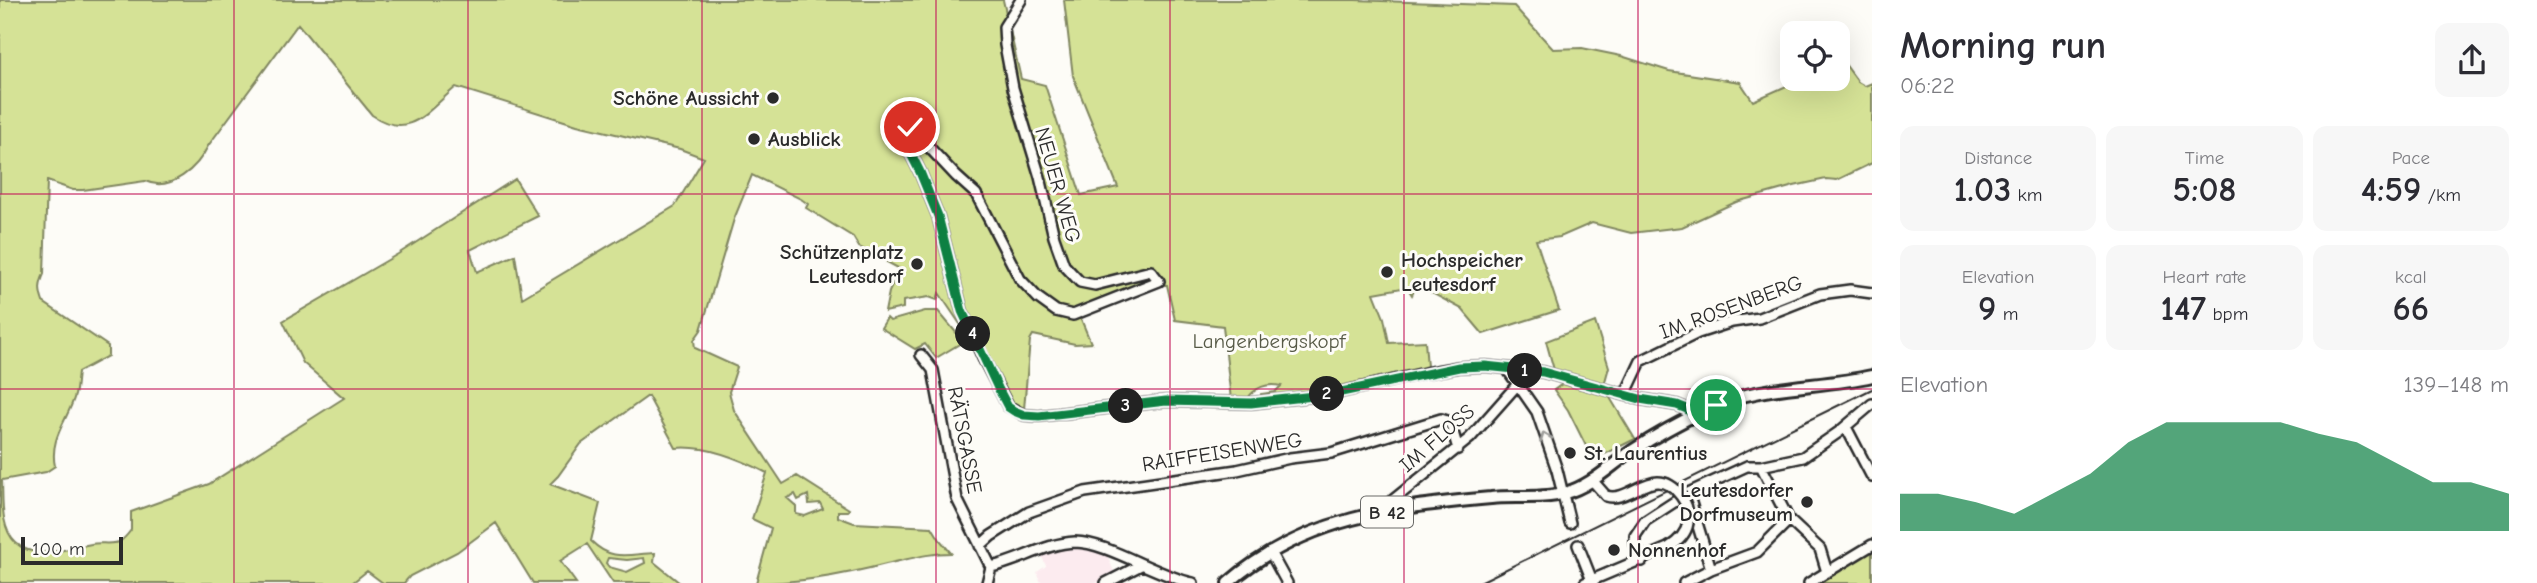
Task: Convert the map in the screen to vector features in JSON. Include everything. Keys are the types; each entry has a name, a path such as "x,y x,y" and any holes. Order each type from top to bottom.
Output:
{"main road":[{"name":"B 42","path":"1228,583 1270,552 1312,531 1377,514 1468,500 1563,494 1592,480 1634,449 1716,405 1750,395 1872,376"}],"street":[{"name":"NEUER WEG","path":"1021,0 1003,27 1013,88 1064,265 1080,282 1095,285 1121,280 1144,271 1151,271 1159,281 1073,315 1056,311 1038,298 1020,279 976,194 910,127 899,126 938,216 962,311 998,388 1008,407 1014,411 1034,416 1166,401 1251,403 1332,394 1459,367 1485,366 1543,372 1625,395 1677,405 1694,416"},
{"name":"IM ROSENBERG","path":"1625,395 1642,360 1698,334 1732,322 1759,318 1820,294 1850,290 1872,293"},
{"name":"RÄTSGASSE","path":"921,355 933,370 957,499 991,567"},
{"path":"1507,369 1536,412 1557,470 1570,523"},
{"name":"IM FLOSS","path":"1377,514 1392,499 1458,449 1517,385"},
{"path":"1642,561 1635,544 1635,536 1646,521 1689,493 1747,466 1807,458 1872,404"},
{"name":"RAIFFEISENWEG","path":"980,546 1029,512 1085,492 1331,453 1441,419 1450,422 1458,449"},
{"path":"1846,427 1872,477"},
{"path":"1761,466 1789,520 1817,544 1825,557 1827,572"},
{"path":"1578,545 1590,582 1668,548 1681,537 1688,522 1686,505 1676,491 1667,485 1641,485 1618,497 1606,496 1592,480"},
{"path":"1689,493 1711,569"},
{"path":"1684,583 1711,569 1758,552 1789,520"},
{"path":"987,583 991,567 1052,547 1077,542 1193,583"},
{"path":"1809,583 1872,545"},
{"path":"1270,552 1287,583"},
{"path":"1106,583 1141,565"}],"shaded area":[{"path":"1077,545 1106,553 1115,574 1097,583 1041,583 1037,572 1046,566 1040,553"}],"green space":[{"name":"Langenbergskopf","path":"0,0 1003,0 1021,79 1045,85 1081,195 1118,187 1073,76 1064,0 1355,0 1514,6 1553,49 1582,48 1621,56 1669,71 1740,82 1753,101 1780,89 1780,91 1850,91 1850,71 1858,82 1865,86 1872,83 1872,163 1837,180 1826,179 1736,202 1682,227 1631,233 1592,223 1560,237 1536,240 1559,310 1483,334 1462,309 1417,285 1412,295 1407,287 1374,293 1384,318 1389,343 1425,341 1427,367 1322,392 1261,398 1261,394 1275,392 1281,386 1266,386 1254,391 1247,399 1231,400 1223,326 1175,320 1167,285 1160,285 1164,277 1161,275 1078,312 1091,343 1075,344 1033,335 1030,340 1024,409 1011,404 975,330 960,324 939,293 937,300 929,297 903,301 903,308 885,312 889,292 900,269 859,247 853,237 806,208 808,204 801,199 752,175 734,219 701,330 694,340 695,348 737,367 729,392 734,410 783,484 797,476 849,509 838,511 838,517 854,523 932,527 951,553 918,557 822,578 756,583 771,528 752,519 767,473 723,454 676,448 648,396 581,444 550,484 600,503 591,541 599,548 621,555 655,553 654,562 680,583 613,583 587,544 560,561 576,583 533,583 496,523 457,552 410,576 404,583 383,583 367,571 352,583 0,583","holes":["298,24 372,115 385,122 408,124 427,113 456,87 577,125 680,149 704,158 675,206 522,298 515,255 477,272 470,250 538,216 515,179 398,254 283,321 303,363 344,398 209,484 131,512 131,530 119,542 94,543 53,552 33,551 16,543 5,522 2,480 46,472 55,466 57,438 75,395 78,372 108,356 108,346 43,302 40,288 44,274 47,181 73,190 83,190 145,181 164,184 182,176 198,162","795,494 798,500 808,495 809,504 820,503 823,509 805,516 796,514 796,506 787,498","608,558 644,558 645,563 627,572 609,567 606,563"]},
{"path":"925,311 938,311 959,336 961,343 936,358 925,344 915,349 881,328 887,318 890,321"},
{"path":"1595,322 1609,367 1604,385 1554,370 1546,341"},
{"path":"1562,384 1609,396 1635,439 1593,460 1568,410 1554,390"},
{"path":"1872,549 1872,583 1814,583"}],"railway":[{"path":"1478,583 1872,389"}],"place":[{"name":"Schöne Aussicht","path":"773,98"},
{"name":"Ausblick","path":"754,139"},
{"name":"Schützenplatz Leutesdorf","path":"917,264"},
{"name":"Hochspeicher Leutesdorf","path":"1387,272"},
{"name":"St. Laurentius","path":"1570,453"},
{"name":"Leutesdorfer Dorfmuseum","path":"1807,502"},
{"name":"Nonnenhof","path":"1614,550"}],"route":[{"path":"910,127 902,125 898,128 938,216 962,311 1008,407 1024,415 1039,416 1166,401 1251,403 1332,394 1425,373 1485,366 1543,372 1640,399 1677,405 1692,412 1694,416 1716,405"}]}
